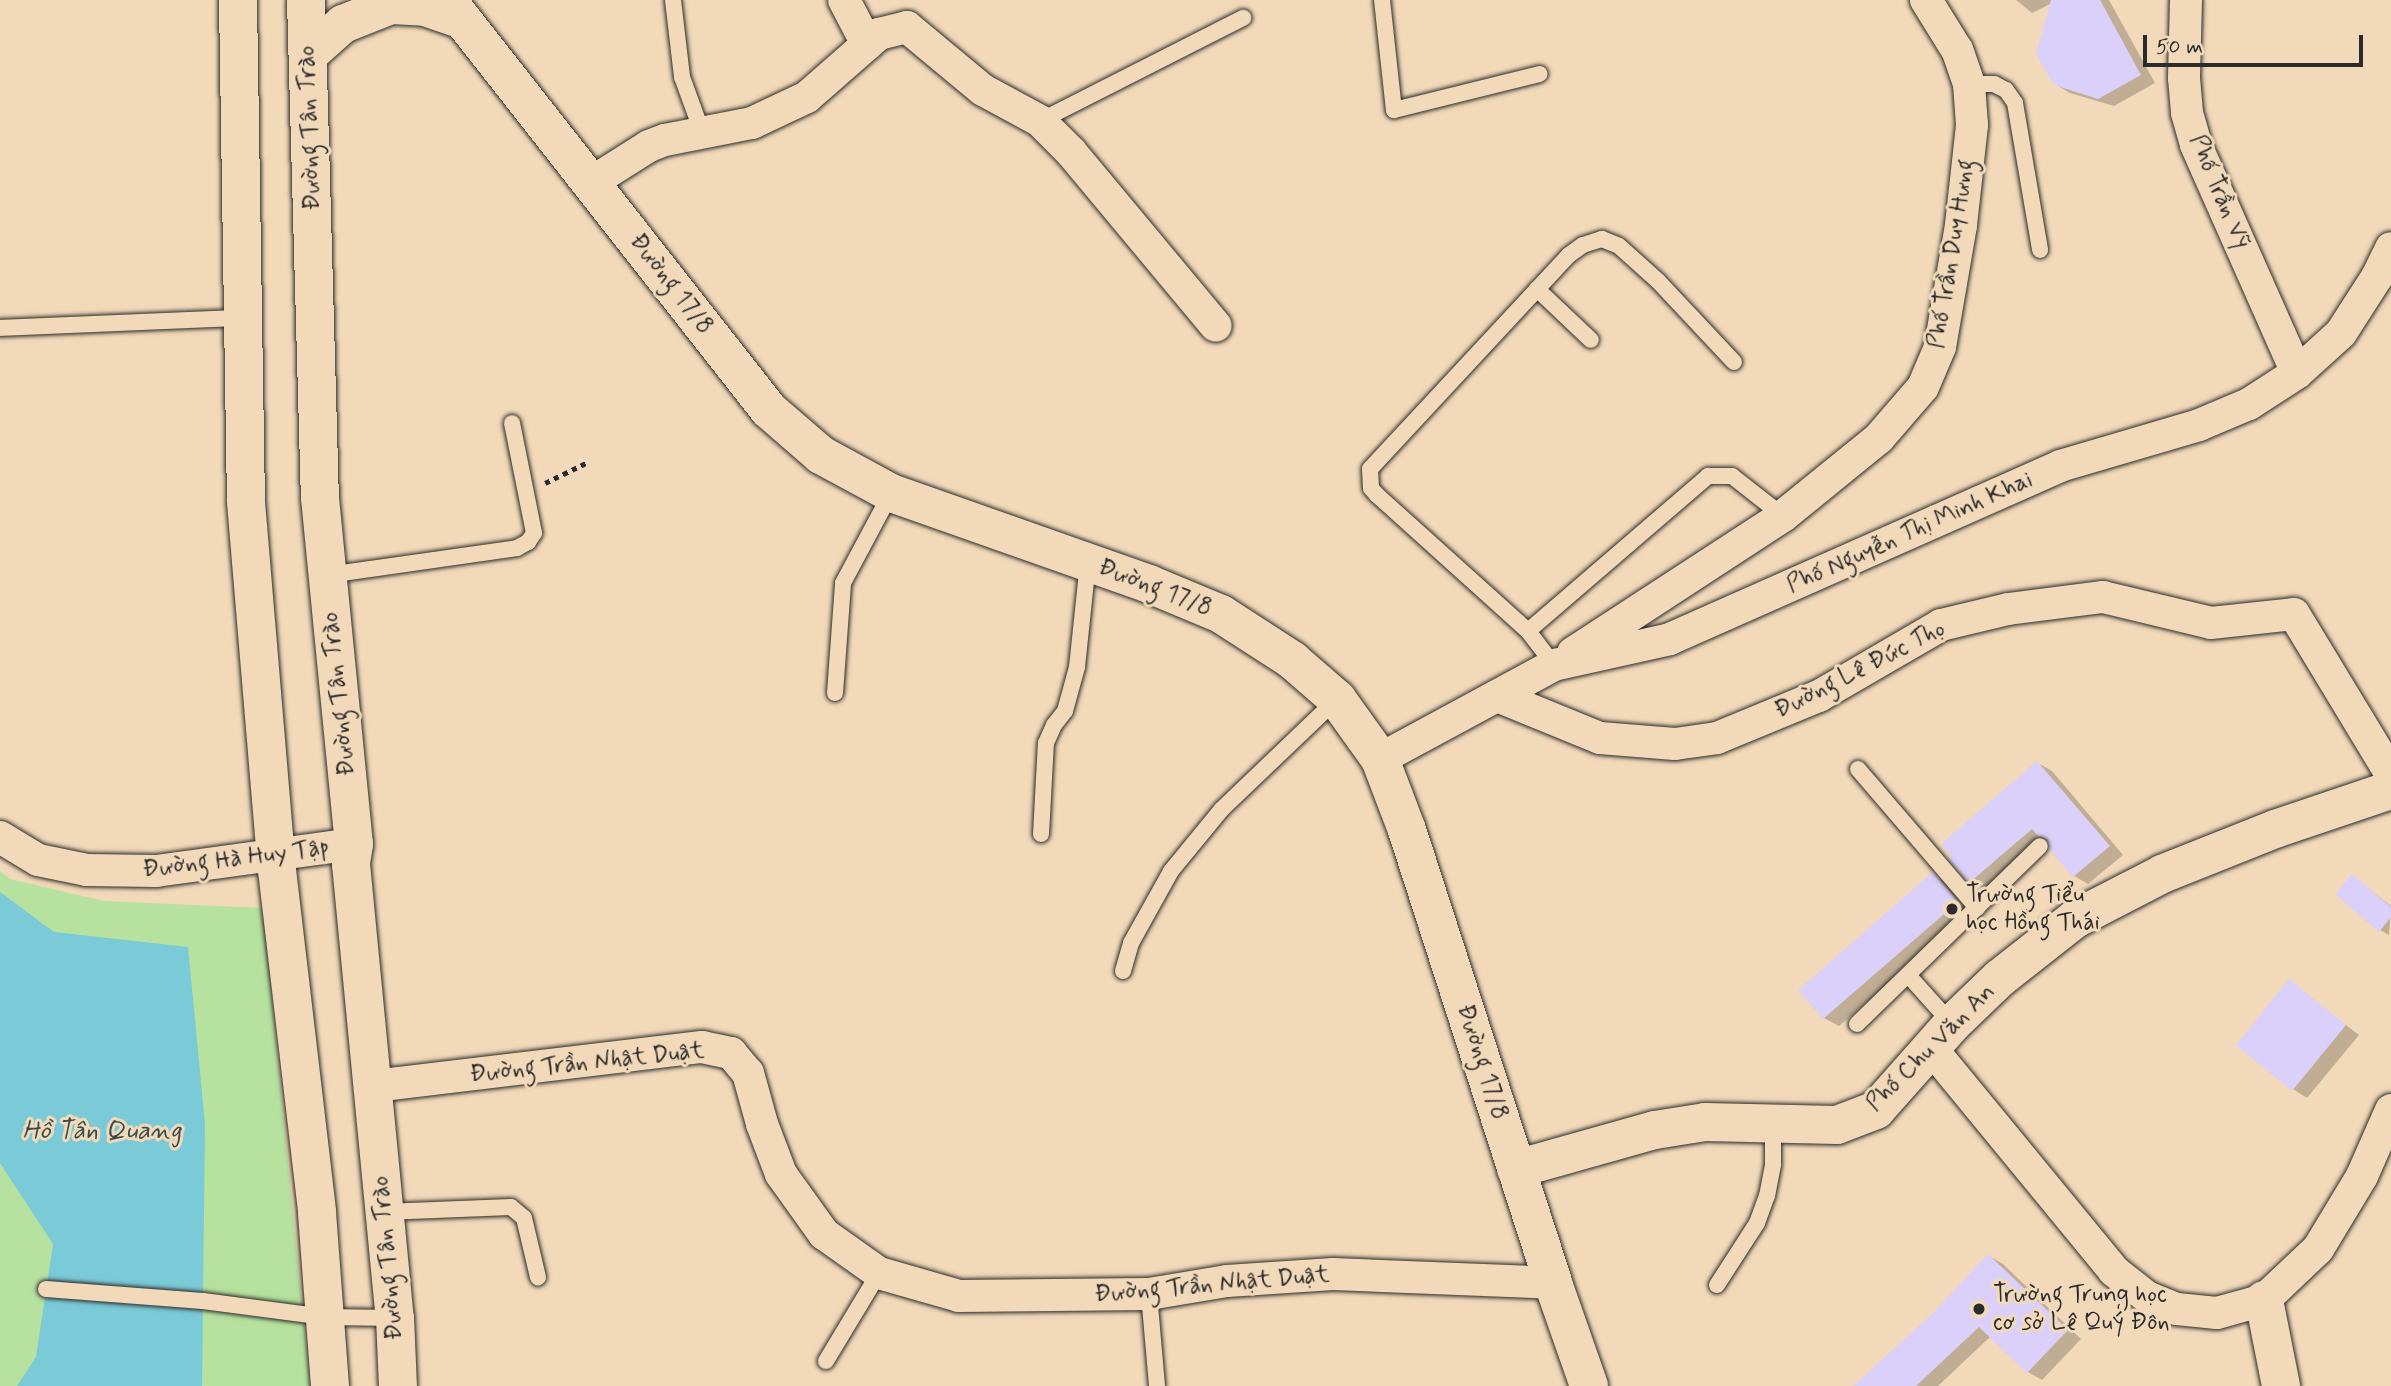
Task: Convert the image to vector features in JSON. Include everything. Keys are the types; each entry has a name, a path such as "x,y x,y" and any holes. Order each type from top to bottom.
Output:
{"main road":[{"path":"238,0 246,502 276,855 317,1213 330,1386"},
{"name":"Đường Tân Trào","path":"306,0 320,498 354,844 351,864 384,1212 405,1385"},
{"path":"308,55 343,24 391,5 455,10"},
{"name":"Đường 17/8","path":"455,10 769,410 821,455 891,493 1088,562 1221,614 1292,660 1337,699 1380,759 1407,830 1553,1283 1589,1386"},
{"name":"Phố Chu Văn An","path":"1516,1169 1655,1130 1705,1122 1837,1125 1876,1110 1942,1036 2000,978 2075,919 2162,874 2275,829 2391,790"},
{"path":"2264,1300 2281,1386"}],"street":[{"path":"844,0 867,44"},
{"name":"Phố Trần Duy Hưng","path":"1554,665 1783,516 1879,439 1923,387 1940,347 1961,225 1972,125 1969,84 1956,50 1926,0"},
{"name":"Phố Trần Vỹ","path":"2186,0 2184,78 2188,113 2196,145 2297,373"},
{"path":"592,182 649,146 702,132 752,123 807,97 867,44 886,31 906,27 983,90 1040,121 1071,152 1216,326"},
{"name":"Phố Nguyễn Thị Minh Khai","path":"1380,759 1554,665 1670,639 2060,466 2199,425 2249,404 2297,373 2341,333 2377,277 2391,248"},
{"name":"Đường Lê Đức Thọ","path":"1497,696 1600,737 1675,744 1707,739 1819,696 1941,625 2008,609 2103,597 2211,623 2294,614 2391,774"},
{"name":"Đường Hà Huy Tập","path":"0,837 38,860 88,870 156,871 354,844"},
{"path":"1942,1036 2114,1271 2147,1297 2177,1310 2217,1313 2264,1300 2318,1249 2362,1177 2391,1111"},
{"name":"Đường Trần Nhật Duật","path":"374,1086 702,1047 731,1054 748,1073 762,1124 781,1174 824,1234 879,1273 959,1296 1149,1294 1227,1280 1333,1274 1553,1283"}],"lane":[{"path":"673,0 682,77 702,132"},
{"path":"1382,0 1394,110 1540,74"},
{"path":"1040,121 1243,18"},
{"path":"1969,84 1994,84 2006,90 2015,103 2040,250"},
{"path":"1554,665 1528,631 1377,495 1371,488 1370,469 1569,255 1583,245 1602,239 1619,246 1658,281 1734,362"},
{"path":"1537,289 1591,340"},
{"path":"0,328 241,318"},
{"path":"328,575 517,548 528,542 534,533 512,423"},
{"path":"1528,631 1709,476 1732,476 1783,516"},
{"path":"835,692 843,583 891,493"},
{"path":"1041,834 1046,743 1054,725 1066,711 1077,667 1088,562"},
{"path":"1123,971 1131,943 1171,872 1222,809 1337,699"},
{"path":"1858,769 1977,908"},
{"path":"1857,1024 2040,846"},
{"path":"1908,975 1942,1036"},
{"path":"1717,1285 1757,1223 1767,1196 1773,1164 1773,1124"},
{"path":"384,1212 511,1207 524,1218 538,1277"},
{"path":"826,1361 879,1273"},
{"path":"46,1289 203,1301 326,1317 395,1318"},
{"path":"1149,1294 1157,1386"}],"path":[{"path":"526,493 586,463"}],"green space":[{"path":"0,871 10,879 104,901 263,908 310,1386 0,1386"}],"water":[{"name":"Hồ Tân Quang","path":"0,892 54,932 188,947 205,1124 202,1386 17,1386 36,1357 53,1244 0,1163"}],"building":[{"path":"2051,0 2100,0 2141,75 2098,99 2054,85 2036,54"},
{"path":"2037,761 2110,846 2073,877 2050,850 2048,839 2038,836 2032,829 1969,883 1949,859 1952,856 1941,844"},
{"path":"1933,872 1958,902 1823,1019 1798,990"},
{"path":"2352,874 2391,907 2391,917 2379,932 2335,894"},
{"path":"2289,979 2346,1025 2292,1091 2236,1045"},
{"path":"1988,1254 2068,1330 2027,1373 1979,1327 1916,1386 1853,1386 1932,1314"}],"place":[{"name":"Trường Tiểu học Hồng Thái","path":"1952,909"},
{"name":"Trường Trung học cơ sở Lê Quý Đôn","path":"1979,1309"}]}
